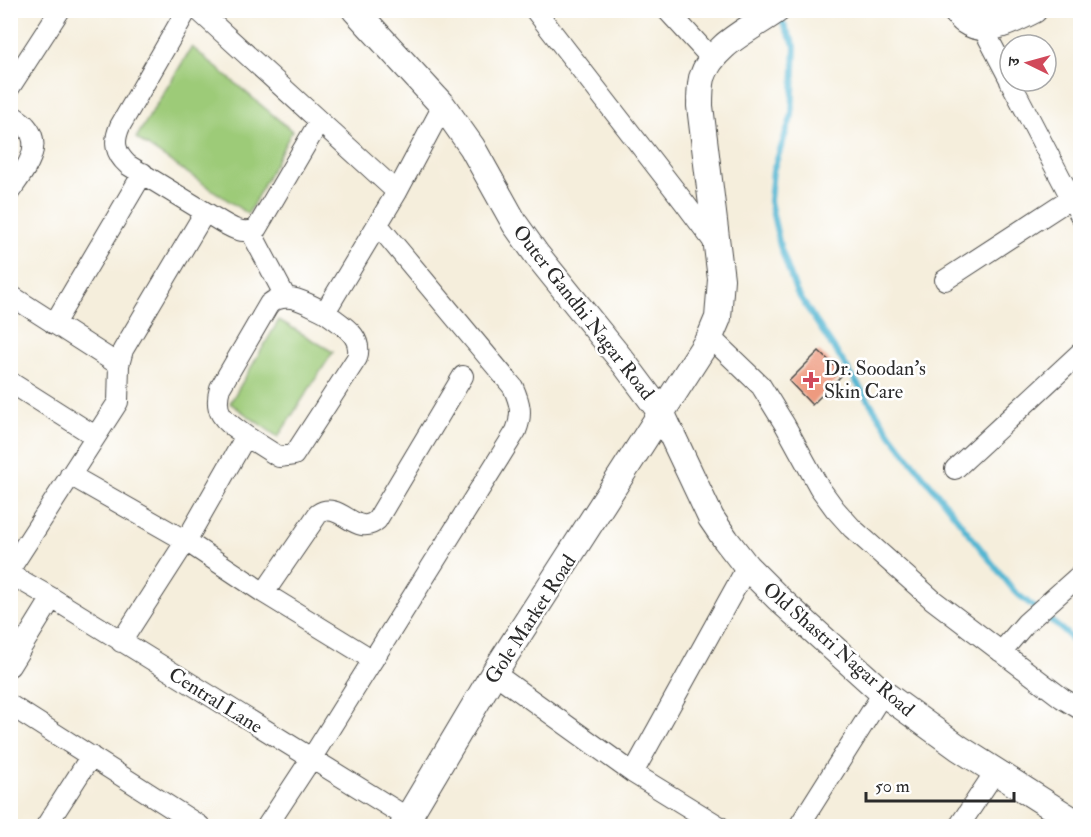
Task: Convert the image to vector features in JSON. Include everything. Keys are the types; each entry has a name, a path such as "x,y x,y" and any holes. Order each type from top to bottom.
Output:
{"street":[{"path":"10,87 60,10"},
{"path":"187,10 116,135 115,146 119,156 205,212 233,228 252,232 257,228 319,122"},
{"path":"198,10 397,192"},
{"name":"Outer Gandhi Nagar Road","path":"355,10 443,106 472,147 515,224 531,247 662,414"},
{"path":"535,10 718,248"},
{"path":"667,10 711,58 723,47 777,10"},
{"path":"955,10 965,21 983,28 1009,22 1034,10"},
{"path":"983,28 998,57"},
{"name":"Gole Market Road","path":"411,824 494,673 662,414 710,337 718,318 721,298 718,248 700,106 702,79 711,58"},
{"path":"945,280 1076,206 1016,93"},
{"path":"325,312 397,192 443,106"},
{"path":"10,114 27,126 33,139 28,166 10,191"},
{"path":"54,324 143,173"},
{"path":"10,569 118,402 119,365 123,350 205,212"},
{"path":"267,826 312,759 516,431 520,420 519,401 513,387 378,225"},
{"path":"252,232 285,296"},
{"path":"10,295 119,365"},
{"path":"285,296 325,312 353,335 360,350 294,455 279,457 224,420 218,410 217,398 220,388 269,304 276,298 285,296"},
{"path":"710,337 761,386 819,487 852,528 933,600 1062,698 1080,709"},
{"path":"955,469 1080,352"},
{"path":"264,593 318,514 324,510 339,513 358,525 366,526 377,520 463,376"},
{"path":"10,382 95,436"},
{"name":"Old Shastri Nagar Road","path":"662,414 711,518 747,567 778,598 883,693 995,772 1080,825"},
{"path":"121,642 186,541 246,436"},
{"path":"70,475 186,541 264,593 373,660"},
{"path":"633,773 747,567"},
{"name":"Central Lane","path":"10,574 312,759 411,824"},
{"path":"1001,652 1026,623 1080,575"},
{"path":"10,666 52,598"},
{"path":"494,673 633,773 691,819 719,826"},
{"path":"799,826 883,693"},
{"path":"10,705 200,826"},
{"path":"46,826 91,756"},
{"path":"959,826 995,772"}],"green space":[{"path":"192,47 292,131 248,214 136,138"},
{"path":"279,320 333,352 278,437 230,403"}],"building":[{"path":"819,351 843,374 812,405 789,381"}],"waterway":[{"path":"779,16 795,46 792,115 773,171 770,201 780,246 796,291 892,436 1015,592 1066,633 1080,651"}],"place":[{"name":"Dr. Soodan's Skin Care","path":"811,380"}]}
